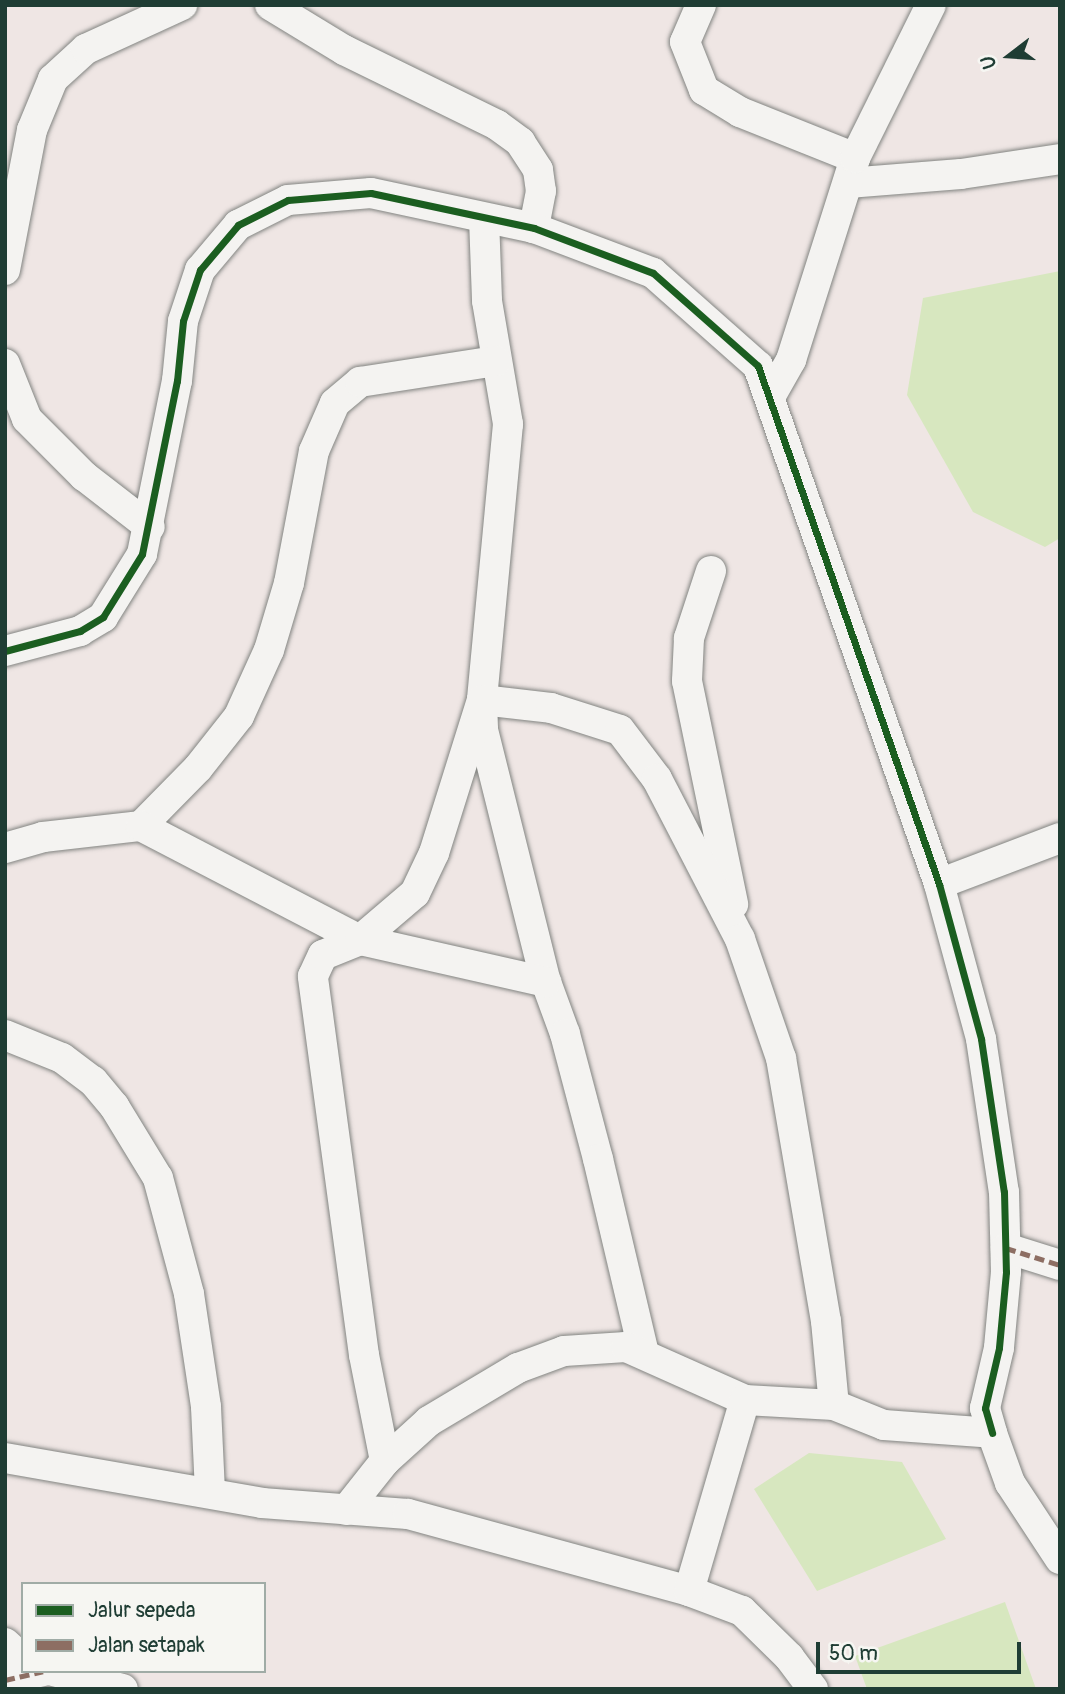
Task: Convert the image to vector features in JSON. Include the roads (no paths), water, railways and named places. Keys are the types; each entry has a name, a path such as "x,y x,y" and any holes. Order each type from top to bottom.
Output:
{"street":[{"path":"5,270 32,130 53,79 86,49 182,5"},
{"path":"270,5 344,50 497,125 520,142 538,170 541,191 534,228"},
{"path":"701,5 685,42 704,90 852,171 961,174 1060,159"},
{"path":"770,397 791,360 852,171 931,5"},
{"path":"5,651 80,631 103,617 142,554 150,527 177,381 183,321 200,270 238,225 288,200 371,193 534,228 653,273 758,366 939,884 981,1039 1004,1192 1006,1248 999,1348 985,1408 1010,1483 1060,1559"},
{"path":"484,218 486,301 508,424 482,700 483,730 546,982 571,1059 644,1353"},
{"path":"141,826 198,768 239,716 269,650 289,583 314,452 335,403 360,382 496,361"},
{"path":"5,364 27,419 84,477 150,527"},
{"path":"711,571 689,638 687,681 740,939 781,1058 826,1321 834,1405"},
{"path":"482,700 551,708 620,730 657,779 740,939"},
{"path":"385,1461 364,1355 313,976 323,956 360,940 415,892 434,853 482,700"},
{"path":"5,848 43,837 141,826 360,940 546,982"},
{"path":"939,884 1060,838"},
{"path":"5,1035 62,1058 93,1082 114,1106 158,1178 189,1294 206,1408 210,1493"},
{"path":"1006,1248 1060,1265"},
{"path":"346,1510 385,1461 429,1421 518,1368 564,1352 626,1347 745,1400 834,1405 884,1426 992,1433"},
{"path":"689,1591 745,1400"},
{"path":"5,1458 210,1493 346,1510 408,1514 689,1591 741,1611 789,1657 813,1689"},
{"path":"5,1643 21,1657"},
{"path":"5,1680 35,1673"},
{"path":"60,1673 123,1689"}]}
